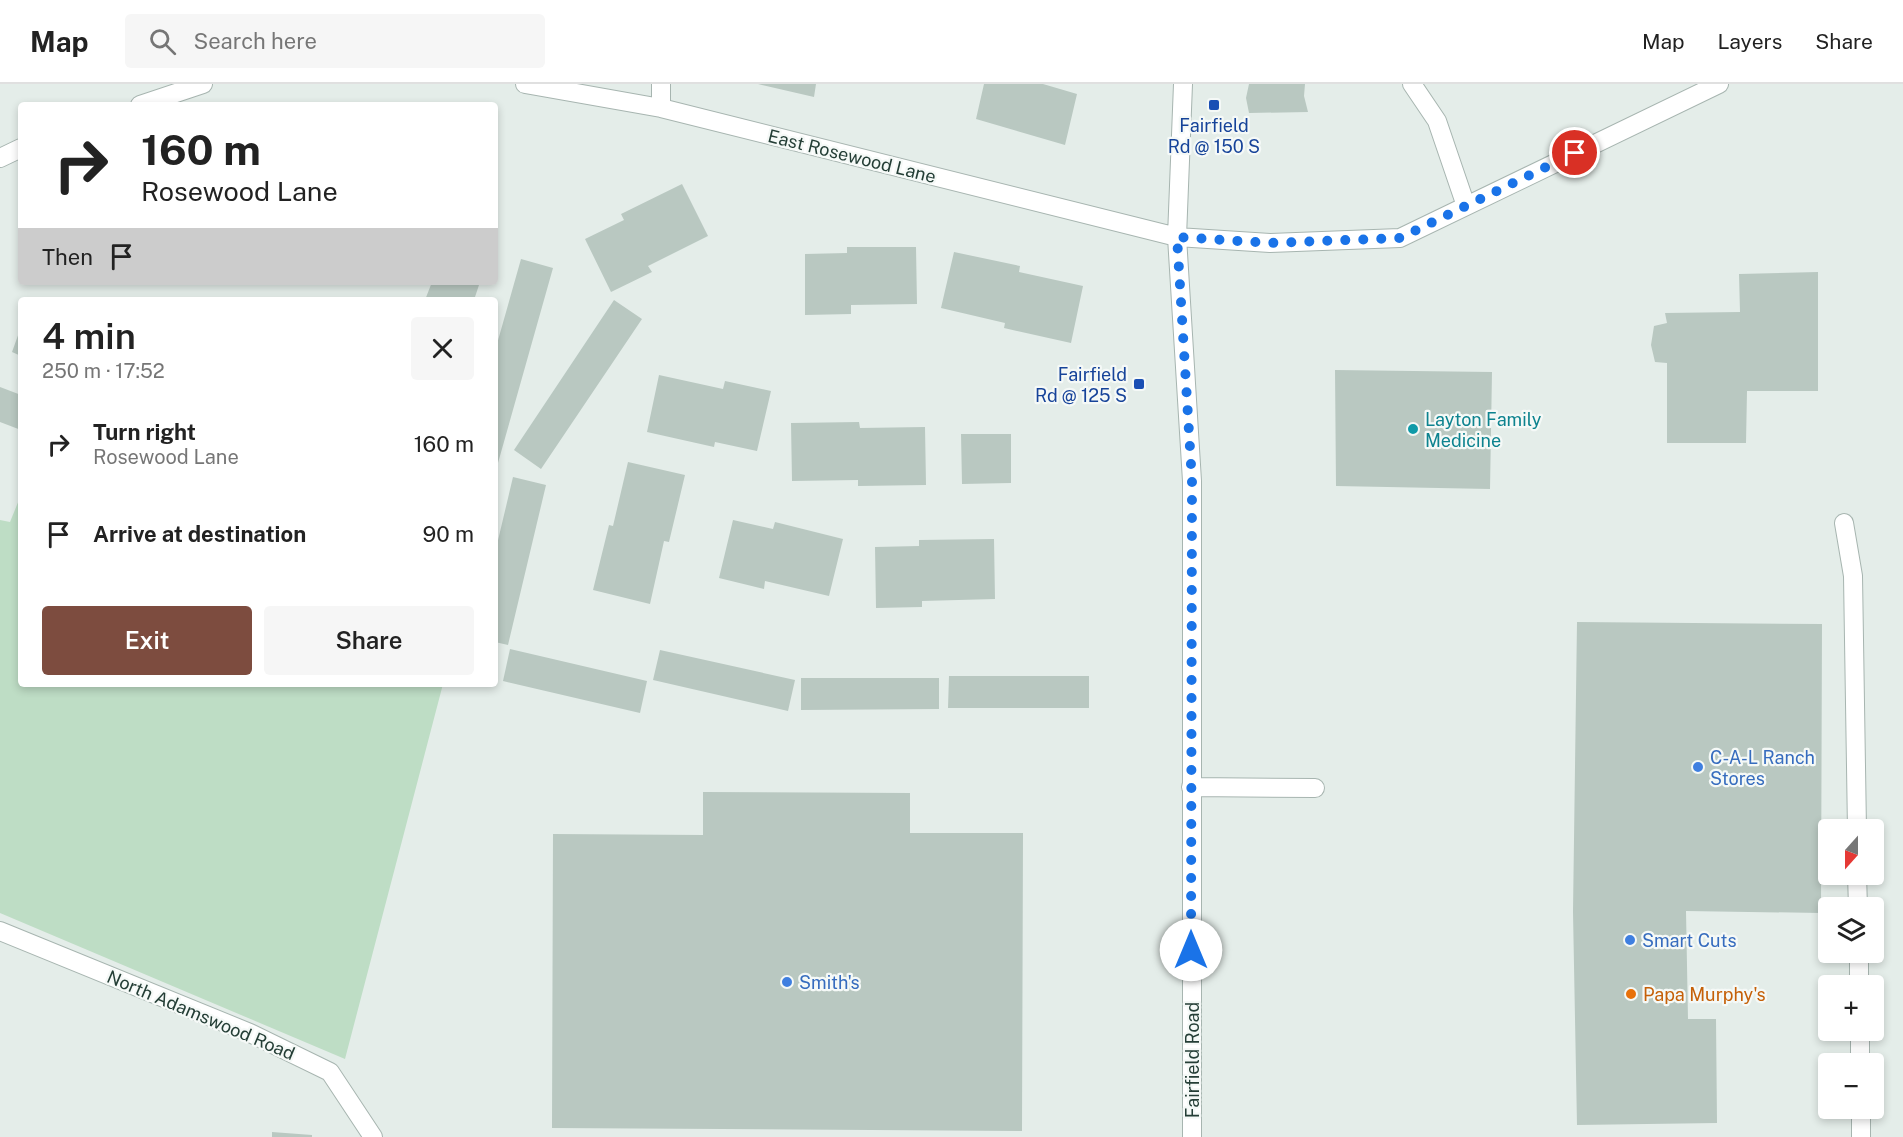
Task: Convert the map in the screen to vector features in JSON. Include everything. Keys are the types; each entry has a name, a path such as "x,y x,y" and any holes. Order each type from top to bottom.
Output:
{"street":[{"path":"149,102 203,84"},
{"name":"East Rosewood Lane","path":"525,84 661,108 1177,237 1270,243 1400,238 1719,84"},
{"path":"661,108 662,84"},
{"name":"Fairfield Road","path":"1184,84 1177,237 1192,481 1192,1137"},
{"path":"1412,84 1437,121 1466,206"},
{"path":"0,158 18,149"},
{"path":"1844,523 1853,576 1857,819"},
{"path":"1191,787 1315,788"},
{"name":"North Adamswood Road","path":"0,931 250,1033 330,1072 373,1137"},
{"path":"1861,1119 1861,1137"}],"green space":[{"path":"18,502 18,687 442,687 345,1059 0,913 0,520 10,522"}],"building":[{"path":"758,84 816,84 814,97"},
{"path":"984,84 1043,84 1077,94 1065,145 976,119"},
{"path":"1249,84 1305,84 1304,96 1308,112 1249,113 1246,98"},
{"path":"682,184 708,236 648,266 652,272 611,292 585,239 624,220 621,214"},
{"path":"847,247 916,247 917,304 851,305 851,314 805,315 805,254 847,253"},
{"path":"954,252 1020,266 1019,272 1083,286 1071,343 1004,328 1005,323 941,308"},
{"path":"521,259 553,268 498,463 498,340"},
{"path":"1818,272 1818,391 1747,391 1746,443 1667,443 1667,363 1655,362 1651,345 1654,326 1667,323 1665,313 1740,312 1739,274"},
{"path":"431,285 479,285 475,297 426,297"},
{"path":"614,300 642,319 541,469 514,450"},
{"path":"18,335 18,355 12,352"},
{"name":"Layton Family Medicine","path":"1335,370 1492,372 1490,489 1336,486"},
{"path":"659,375 723,389 725,381 771,391 757,451 715,442 714,447 647,432"},
{"path":"0,387 18,394 18,429 0,422"},
{"path":"859,422 860,428 925,427 926,485 858,486 858,480 792,481 791,423"},
{"path":"961,434 1011,434 1011,483 962,484"},
{"path":"628,462 685,475 669,542 664,541 650,604 593,590 609,525 613,526"},
{"path":"513,477 546,485 508,645 498,643 498,540"},
{"path":"733,520 773,529 775,522 843,539 829,596 765,581 764,589 719,578"},
{"path":"994,539 995,599 922,601 922,607 876,608 875,547 919,546 919,540"},
{"name":"C-A-L Ranch Stores","path":"1577,622 1822,624 1821,819 1818,819 1818,885 1821,885 1821,897 1818,897 1818,913 1686,911 1688,1019 1716,1019 1717,1123 1577,1125 1573,912"},
{"path":"510,649 647,681 640,713 503,681"},
{"path":"660,650 795,680 788,711 653,680"},
{"path":"949,676 1089,676 1089,708 948,708"},
{"path":"801,678 939,678 939,709 801,710"},
{"name":"Smith's","path":"703,792 910,793 910,833 1023,833 1022,1131 552,1128 553,834 703,835"},
{"path":"272,1132 312,1135 312,1137 272,1137"}],"place":[{"name":"Fairfield Rd @ 150 S","path":"1214,105"},
{"name":"Fairfield Rd @ 125 S","path":"1139,384"},
{"name":"Layton Family Medicine","path":"1413,429"},
{"name":"C-A-L Ranch Stores","path":"1698,767"},
{"name":"Smart Cuts","path":"1630,940"},
{"name":"Smith's","path":"787,982"},
{"name":"Papa Murphy's","path":"1631,994"}],"route":[{"path":"1191,950 1192,481 1177,237 1270,243 1400,238 1575,153"}]}
